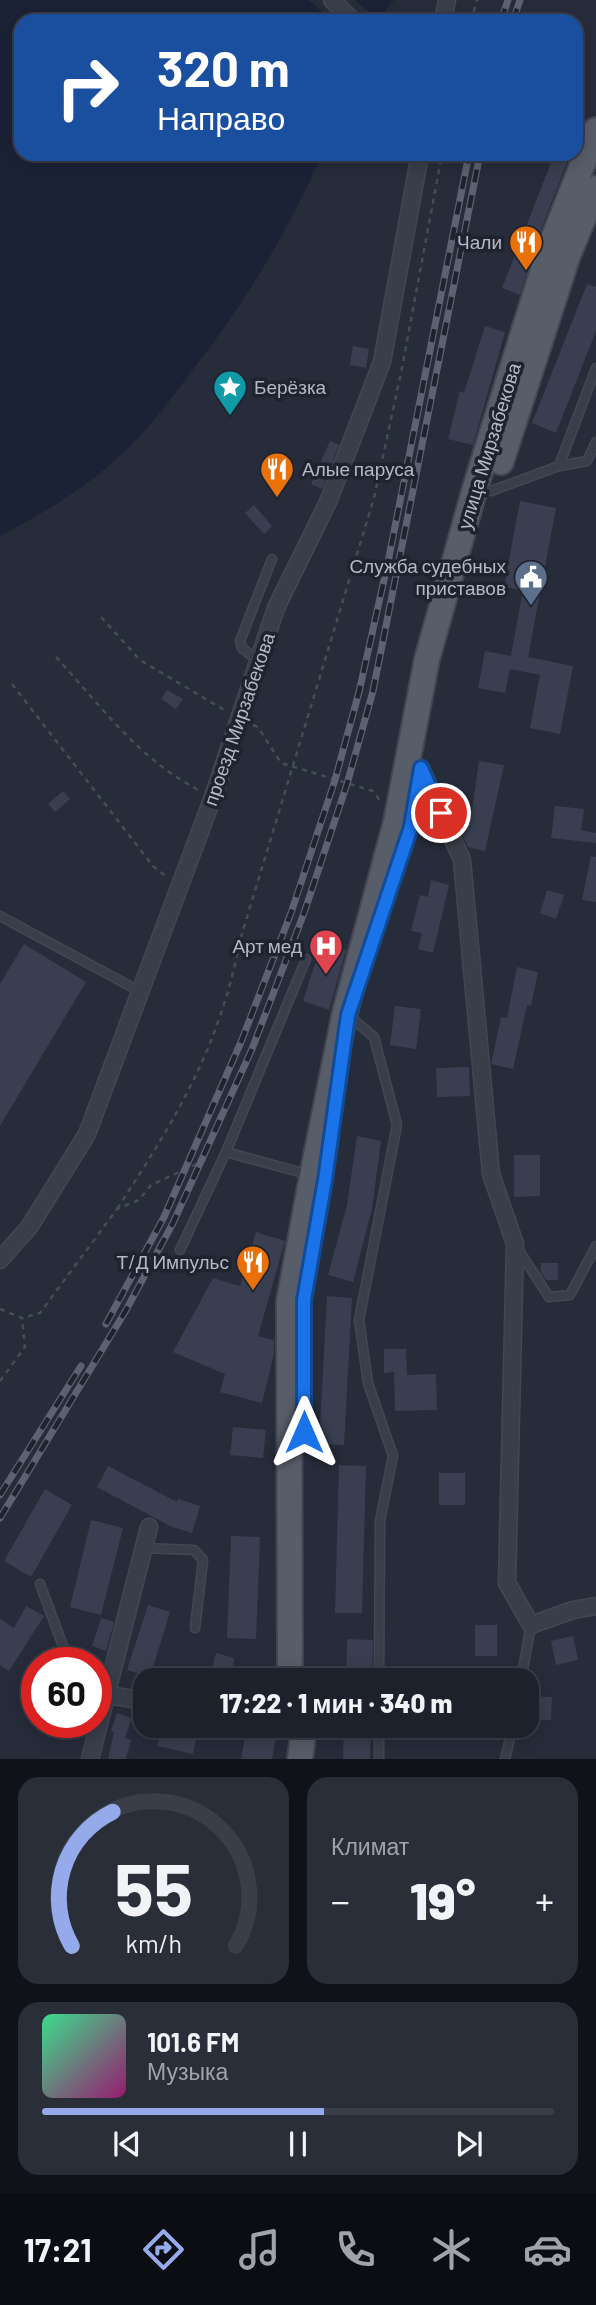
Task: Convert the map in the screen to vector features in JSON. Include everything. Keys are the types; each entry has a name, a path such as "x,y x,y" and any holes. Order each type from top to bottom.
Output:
{"main road":[{"name":"улица Мирзабекова","path":"303,1668 304,1300 319,1178 347,1013 411,827 414,765 484,488 550,247 596,130"},
{"name":"улица Мирзабекова","path":"484,488 568,255 596,188"},
{"name":"улица Мирзабекова","path":"290,1668 289,1301 319,1178"},
{"path":"287,1759 289,1738"},
{"path":"300,1759 303,1738"}],"street":[{"path":"332,0 346,14"},
{"name":"проезд Мирзабекова","path":"0,1260 30,1226 87,1134 213,797 276,608 328,502 382,362 419,161"},
{"path":"414,765 462,860 491,1174 515,1244 507,1583 531,1625 573,1610 596,1606"},
{"path":"112,1674 149,1527"},
{"path":"112,1696 133,1699"},
{"path":"90,1759 96,1738"}],"lane":[{"path":"559,466 596,368"},
{"path":"484,488 559,466 587,461 596,442"},
{"path":"258,661 242,648 240,641 272,559"},
{"path":"0,916 141,992"},
{"path":"180,1250 226,1152 306,959"},
{"path":"347,1013 374,1037 397,1125 359,1320 368,1383 393,1456 380,1521 379,1668"},
{"path":"226,1152 319,1178"},
{"path":"515,1244 549,1297 570,1295 596,1246"},
{"path":"144,1548 194,1550 203,1560 195,1628"},
{"path":"40,1584 63,1647"},
{"path":"523,1668 531,1625"},
{"path":"379,1738 379,1759"},
{"path":"505,1759 510,1738"}],"path":[{"path":"0,1309 22,1318 40,1313 117,1209 174,1122 213,1043 231,991 241,937 374,498 402,368 441,161"},
{"path":"101,617 140,660 239,719 258,727 281,763 373,791 384,808"},
{"path":"56,657 144,753 179,780 213,797"},
{"path":"12,684 153,866 180,888"},
{"path":"117,1209 139,1200 151,1185 226,1152"},
{"path":"0,1381 25,1347 22,1318"}],"water":[{"path":"0,0 309,0 324,14 14,14 14,161 319,161 262,270 209,349 149,426 123,453 80,488 0,536"},
{"path":"355,0 394,0 383,14 373,14"}],"building":[{"path":"552,161 568,161 536,242 520,295 502,288"},
{"path":"587,284 596,287 596,331 556,433 532,423"},
{"path":"485,326 505,332 473,445 448,439 460,391 464,393"},
{"path":"353,346 369,349 366,368 350,365"},
{"path":"330,441 339,445 322,489 311,484"},
{"path":"520,501 556,508 528,657 573,666 560,734 530,728 540,675 510,669 505,693 478,688 485,651 511,656 523,590 504,587"},
{"path":"254,505 272,526 264,534 245,513"},
{"path":"167,690 183,699 176,709 161,699"},
{"path":"479,761 504,765 485,851 468,847 461,832 466,808 472,810"},
{"path":"63,791 70,799 55,812 48,804"},
{"path":"555,806 584,809 581,830 596,833 596,843 551,838"},
{"path":"591,856 596,857 596,902 582,900"},
{"path":"431,880 449,885 433,953 418,949 422,933 411,931 420,895 428,897"},
{"path":"547,890 564,895 556,919 540,913"},
{"name":"Арт мед","path":"322,942 346,950 329,1010 303,1001"},
{"path":"24,944 86,982 0,1126 0,984"},
{"path":"517,967 538,972 531,1006 527,1005 513,1069 491,1064 501,1017 507,1018"},
{"path":"395,1006 421,1009 416,1049 390,1045"},
{"path":"469,1067 470,1096 437,1097 436,1068"},
{"path":"357,1136 381,1141 372,1209 353,1282 328,1275 347,1205"},
{"path":"514,1155 540,1155 540,1196 514,1197"},
{"path":"256,1232 285,1241 258,1336 274,1340 274,1354 262,1403 220,1392 225,1374 173,1352 213,1278 240,1286"},
{"path":"541,1263 558,1263 558,1280 546,1280 541,1273"},
{"path":"327,1296 352,1298 344,1445 319,1444"},
{"path":"384,1349 406,1349 407,1375 436,1374 437,1410 395,1411 394,1372 384,1373"},
{"path":"233,1427 266,1430 263,1458 230,1455"},
{"path":"339,1465 366,1466 362,1613 335,1613"},
{"path":"108,1466 177,1502 178,1499 200,1506 192,1533 170,1526 97,1487"},
{"path":"439,1473 465,1473 465,1505 439,1505"},
{"path":"45,1489 72,1505 31,1577 4,1561"},
{"path":"91,1520 123,1528 101,1615 70,1607"},
{"path":"231,1536 260,1537 256,1639 227,1638"},
{"path":"148,1605 170,1612 153,1668 133,1668 133,1672 127,1670"},
{"path":"26,1606 44,1616 24,1647 21,1647 21,1652 9,1671 0,1665 0,1619 14,1628"},
{"path":"101,1618 114,1622 107,1647 92,1646"},
{"path":"475,1625 497,1625 497,1656 475,1656"},
{"path":"573,1636 578,1660 556,1665 551,1641"},
{"path":"347,1639 373,1640 372,1668 346,1668"},
{"path":"216,1653 234,1658 233,1668 212,1668"},
{"path":"539,1696 552,1697 551,1720 539,1720"},
{"path":"117,1713 132,1718 125,1738 131,1740 126,1759 108,1759 114,1732 112,1728"},
{"path":"159,1738 196,1738 193,1754 157,1746"},
{"path":"245,1738 276,1738 272,1759 241,1759"},
{"path":"344,1738 371,1738 370,1759 343,1759"}],"railway":[{"path":"503,14 508,0"},
{"path":"515,14 520,0"},
{"path":"106,1324 164,1217 241,1042 291,913 335,780 359,692 388,562 468,161"},
{"path":"0,1518 125,1312 173,1223 252,1049 304,913 347,784 373,691 479,161"},
{"path":"0,1495 81,1366"}],"place":[{"name":"Чали","path":"526,272"},
{"name":"Берёзка","path":"230,417"},
{"name":"Алые паруса","path":"277,499"},
{"name":"Служба судебных приставов","path":"531,607"},
{"name":"Арт мед","path":"326,976"},
{"name":"Т/Д Импульс","path":"253,1292"}],"route":[{"path":"304,1432 304,1300 325,1180 348,1015 411,827 421,768 441,813"}]}
